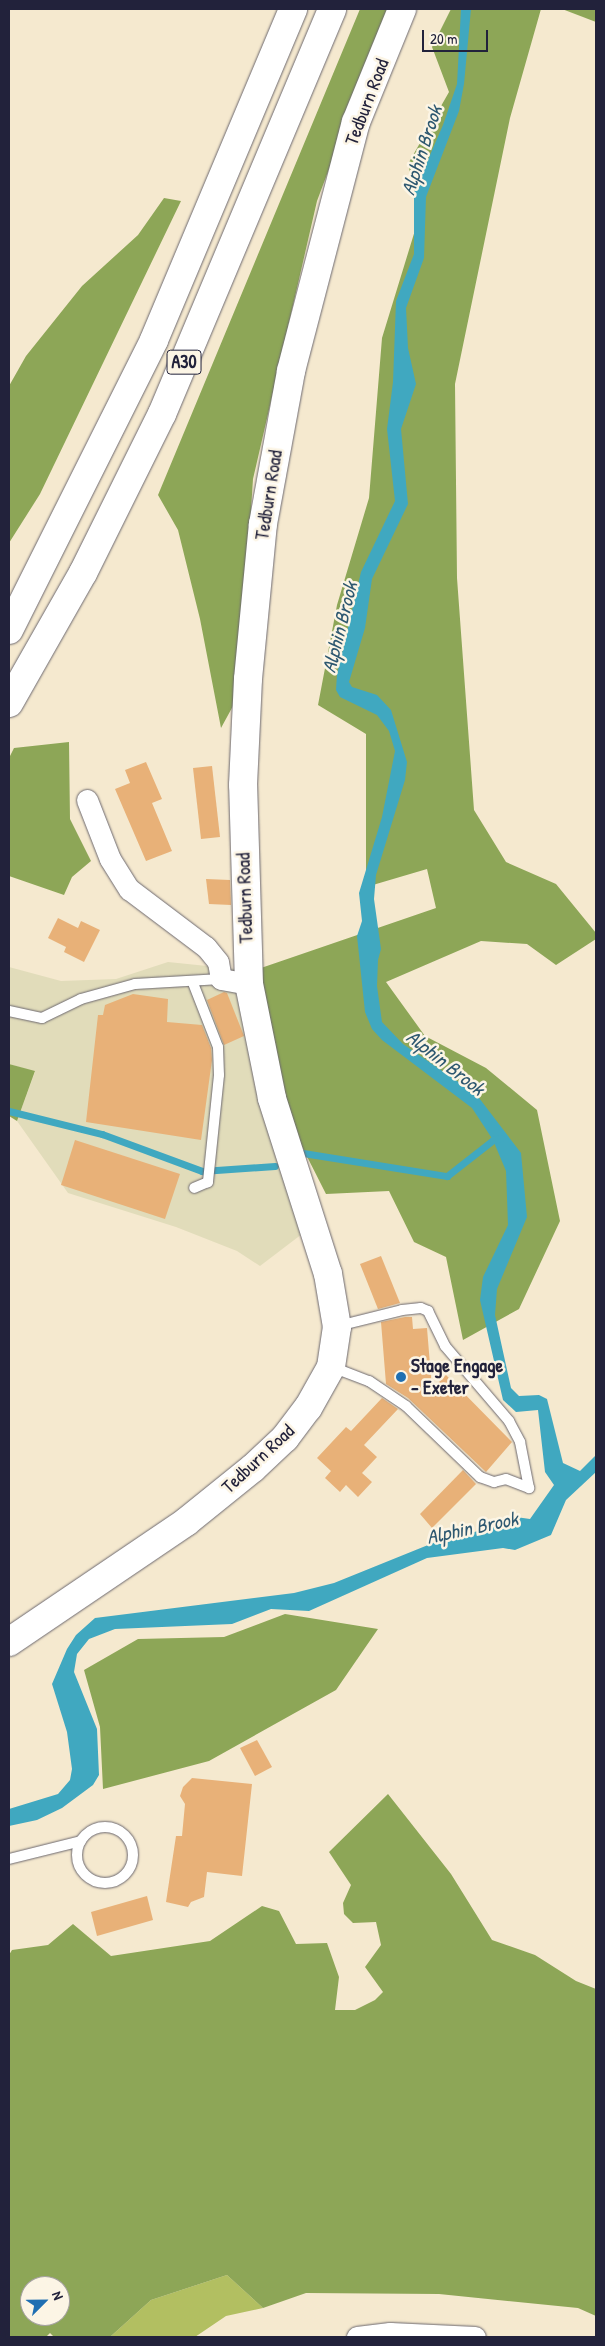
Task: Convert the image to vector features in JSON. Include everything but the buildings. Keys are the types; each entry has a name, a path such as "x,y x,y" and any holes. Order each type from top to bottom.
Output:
{"main road":[{"name":"A30","path":"9,630 154,340 293,9"},
{"name":"A30","path":"9,703 83,573 162,414 332,9"},
{"name":"Tedburn Road","path":"9,1642 186,1522 253,1468 285,1438 308,1408 331,1367 337,1326 328,1274 272,1098 249,984 243,785 248,679 263,524 291,371 329,218 356,122 402,9"}],"street":[{"path":"86,800 110,859 129,889 206,947 218,962 222,979 249,984"},
{"path":"357,2337 390,2332 475,2337"}],"lane":[{"path":"9,1011 42,1018 81,999 135,984 193,983 222,979"},
{"path":"193,983 218,1047 219,1075 208,1182 194,1188"},
{"path":"331,1367 369,1381 406,1406 480,1477 494,1482 506,1479 528,1488 520,1442 509,1421 444,1346 428,1312 421,1308 402,1310 337,1326"},
{"path":"9,1859 81,1841 100,1828 118,1830 130,1843 133,1852 129,1870 115,1881 106,1883 89,1878 78,1863 81,1841"}],"shaded area":[{"path":"168,962 236,969 302,1234 260,1266 237,1251 176,1227 68,1193 17,1121 35,1072 9,1064 9,967 61,981 116,979"}],"green space":[{"path":"360,9 389,9 317,201 253,479 239,695 221,728 200,619 178,530 158,495"},
{"path":"451,9 541,9 510,118 455,384 457,578 474,810 506,862 556,884 596,933 596,939 556,965 527,944 481,941 386,982 425,1036 486,1068 537,1110 560,1221 519,1309 463,1340 446,1257 414,1242 389,1191 326,1194 287,1117 259,1022 261,968 436,908 427,869 366,887 366,734 318,705 337,605 369,498 382,338 420,214 408,164 449,92 432,47"},
{"path":"562,9 596,9 596,22"},
{"path":"164,198 181,201 40,494 9,543 9,386 26,356 82,286 138,235"},
{"path":"69,742 70,819 91,861 72,877 64,895 9,876 9,758 14,748"},
{"path":"9,1064 35,1071 17,1121 9,1116"},
{"path":"285,1614 378,1629 336,1690 209,1761 103,1789 100,1727 84,1670 138,1639 224,1637"},
{"path":"388,1794 451,1874 492,1940 535,1955 576,1981 596,1989 596,2316 578,2308 439,2294 306,2293 263,2308 227,2275 151,2300 110,2337 54,2337 50,2333 46,2337 9,2337 9,1955 12,1950 48,1945 73,1924 111,1956 210,1941 262,1906 279,1911 296,1944 327,1943 339,1977 335,2010 355,2010 375,2000 383,1992 365,1967 381,1945 376,1922 353,1923 344,1914 343,1903 351,1885 329,1852"},
{"path":"227,2275 263,2308 226,2316 195,2337 110,2337 151,2300"}],"water":[{"path":"461,9 471,9 464,84 459,111 426,197 424,258 406,308 408,348 416,384 401,429 408,504 372,579 365,628 349,682 352,687 377,695 391,710 407,762 405,780 376,875 374,899 381,949 378,960 377,986 382,1022 403,1044 476,1094 521,1153 527,1217 497,1289 495,1315 511,1388 519,1396 539,1395 547,1399 563,1463 580,1471 596,1455 596,1472 566,1500 551,1535 515,1550 503,1548 427,1558 309,1611 271,1609 232,1624 115,1629 89,1639 77,1654 74,1672 97,1729 99,1775 93,1785 62,1808 37,1820 9,1826 9,1809 58,1794 70,1780 72,1769 67,1732 52,1684 67,1649 76,1635 95,1618 294,1593 334,1583 433,1543 508,1523 516,1517 530,1519 554,1485 545,1472 538,1410 516,1412 503,1400 480,1300 483,1277 508,1225 506,1171 493,1140 472,1108 382,1040 372,1029 365,1012 357,936 362,921 359,893 382,817 395,751 389,731 377,715 340,697 336,690 337,674 361,572 395,501 387,429 393,382 396,301 414,254 414,192 443,125 457,84"}],"waterway":[{"path":"9,1111 102,1134 202,1171 275,1166"},
{"path":"303,1153 447,1176 493,1140 501,1138"}],"place":[{"name":"Stage Engage - Exeter","path":"401,1377"}],"water label":[{"name":"Alphin Brook","path":"421,150"},
{"name":"Alphin Brook","path":"339,627"},
{"name":"Alphin Brook","path":"446,1062"},
{"name":"Alphin Brook","path":"472,1527"}]}
